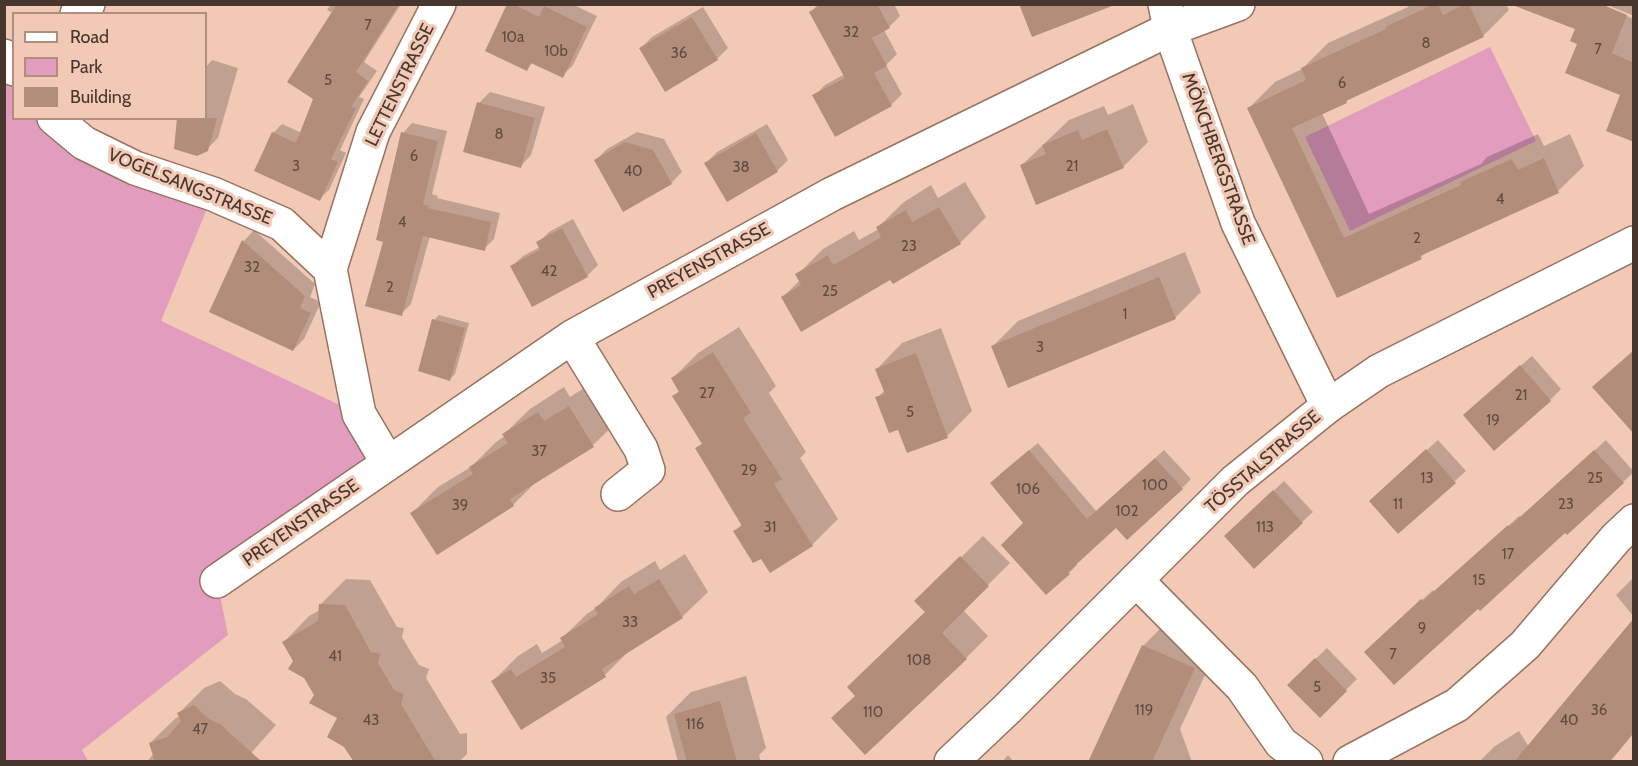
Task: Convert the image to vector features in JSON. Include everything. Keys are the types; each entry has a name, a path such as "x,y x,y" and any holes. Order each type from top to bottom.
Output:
{"street":[{"name":"LETTENSTRASSE","path":"330,269 373,132 439,4"},
{"name":"PREYENSTRASSE","path":"216,581 572,338 832,194 1168,17 1238,4"},
{"name":"MÖNCHBERGSTRASSE","path":"1168,17 1238,223 1328,406"},
{"name":"VOGELSANGSTRASSE","path":"56,120 84,143 135,168 213,194 282,224 330,269"},
{"name":"TÖSSTALSTRASSE","path":"951,762 1235,481 1328,406 1379,371 1634,243"},
{"path":"330,269 359,414 388,463"},
{"path":"572,338 641,449 648,470 618,494"},
{"path":"1350,762 1457,705 1525,645 1616,538 1634,521"},
{"path":"1136,580 1242,687 1281,743 1306,762"}],"green space":[{"path":"1490,47 1536,141 1350,231 1305,137"},
{"path":"4,56 12,68 12,120 56,120 213,194 161,321 359,414 388,463 217,581 228,635 82,750 88,761 5,761"}],"building":[{"path":"337,4 399,4 356,72 368,81 351,107 356,108 331,159 338,162 320,201 254,171 272,132 296,143 313,99 287,82"},
{"path":"507,4 513,4 539,17 544,6 587,27 563,78 531,63 527,71 485,51"},
{"path":"822,4 877,4 890,28 872,38 887,66 874,73 892,106 835,137 812,95 845,78 809,12"},
{"path":"1019,4 1112,4 1112,6 1032,37"},
{"path":"1438,4 1443,15 1469,4 1484,37 1292,128 1344,238 1461,185 1460,182 1512,159 1518,170 1544,158 1559,193 1420,256 1422,259 1337,298 1247,108 1306,80 1301,68"},
{"path":"1516,4 1601,4 1627,15 1612,53 1634,63 1634,142 1606,131 1620,95 1565,73 1577,44 1570,41 1575,29 1515,6"},
{"path":"692,17 718,60 665,92 639,48"},
{"path":"477,102 535,118 521,168 463,152"},
{"path":"217,118 208,151 197,156 174,149 177,120"},
{"path":"1107,129 1124,168 1036,205 1020,165 1046,154 1042,145 1078,130 1082,140"},
{"path":"401,132 438,141 423,204 429,206 428,208 491,222 485,251 423,236 402,316 365,306 383,242 376,240"},
{"path":"756,133 778,172 727,202 704,163"},
{"path":"625,142 653,150 672,184 623,212 594,160"},
{"path":"939,207 961,244 893,284 890,280 801,332 781,297 801,285 795,274 828,255 833,265 858,251 881,237 876,227 906,210 912,222"},
{"path":"562,228 588,277 532,307 510,266 540,250 536,242"},
{"path":"242,240 305,296 300,308 311,313 293,351 209,312"},
{"path":"1159,277 1176,319 1008,388 991,346"},
{"path":"432,319 465,328 450,381 418,371"},
{"path":"1634,350 1634,434 1592,387"},
{"path":"713,352 751,413 743,418 782,479 774,484 813,546 770,573 761,559 753,563 733,531 742,526 695,448 702,444 672,396 679,392 671,378"},
{"path":"916,353 948,438 907,453 898,430 889,433 875,397 885,394 875,369"},
{"path":"1520,365 1551,401 1494,451 1463,415"},
{"path":"569,406 594,447 510,499 514,506 437,555 410,513 473,474 469,467 508,443 502,434 538,412 544,421"},
{"path":"1426,449 1456,483 1398,534 1369,501"},
{"path":"1029,450 1087,519 1155,458 1183,489 1127,540 1116,528 1046,595 1001,545 1023,523 990,483"},
{"path":"1594,450 1624,483 1394,685 1364,652 1421,599 1423,601 1508,525 1509,527"},
{"path":"1273,490 1303,523 1254,569 1224,536"},
{"path":"960,556 989,586 942,633 967,659 865,755 831,718 855,696 847,687 925,612 914,601"},
{"path":"659,579 683,618 602,669 606,677 521,730 491,681 511,669 516,677 565,647 560,638 598,614 594,608 629,586 634,594"},
{"path":"319,604 345,605 371,652 380,654 378,663 394,690 404,694 401,704 436,762 354,762 344,747 327,737 337,718 309,703 314,695 304,678 288,669 293,661 282,642 318,621"},
{"path":"1634,618 1634,732 1609,762 1514,762"},
{"path":"1142,645 1195,668 1152,762 1088,762"},
{"path":"1315,658 1347,691 1320,718 1287,685"},
{"path":"720,701 737,762 687,762 674,714"},
{"path":"194,705 209,719 220,724 262,762 155,762 149,743 167,737 181,721 177,713"}]}
